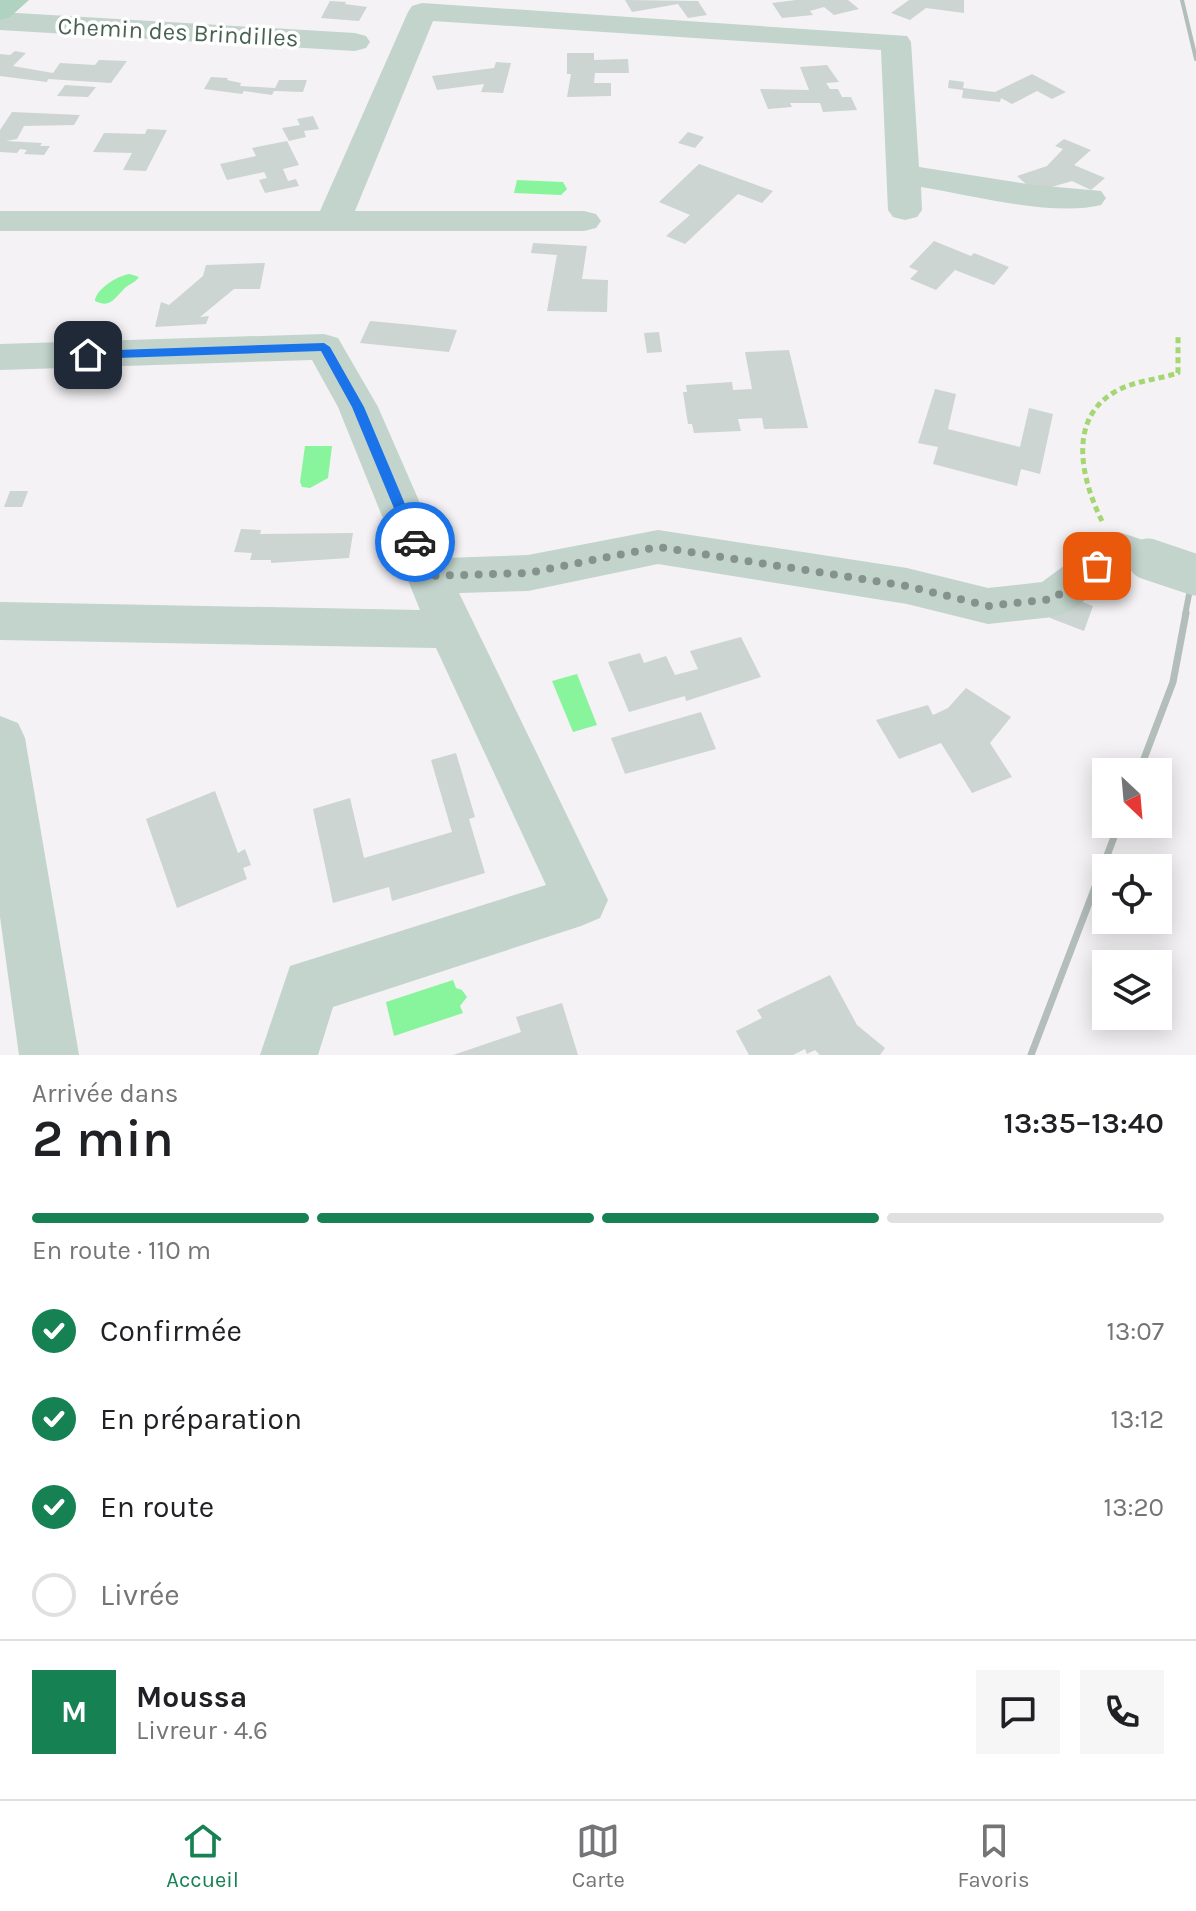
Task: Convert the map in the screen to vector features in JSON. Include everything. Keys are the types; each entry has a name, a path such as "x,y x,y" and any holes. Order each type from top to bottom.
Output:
{"main road":[{"path":"0,11 15,0"}],"street":[{"path":"333,221 422,12 896,42 905,210"},
{"name":"Chemin des Brindilles","path":"0,21 355,42"},
{"path":"903,174 1034,195 1089,198"},
{"path":"0,221 584,221"},
{"path":"0,357 324,347 358,407 451,629 581,900 310,986 289,1054"},
{"path":"429,576 528,573 658,547 907,586 988,606 1053,599 1134,554 1196,575"},
{"path":"0,621 451,629"},
{"path":"0,738 10,868 49,1055"}],"path":[{"path":"1134,554 1089,499 1081,447 1091,411 1114,391 1178,373 1178,335"}],"shaded area":[{"path":"517,180 563,182 567,189 561,195 514,193"},
{"path":"130,274 139,277 114,300 104,304 95,301 108,284"},
{"path":"305,446 332,446 328,478 310,488 302,487 300,482"},
{"path":"577,674 597,725 573,732 552,681"},
{"path":"453,980 456,988 467,997 460,1006 463,1013 394,1036 386,1002"}],"building":[{"path":"625,0 698,1 707,15 688,18 678,4 632,12"},
{"path":"848,0 859,9 834,15 824,7 810,11 813,15 782,18 772,3"},
{"path":"909,0 964,0 964,13 926,8 910,20 891,13"},
{"path":"330,1 367,7 359,21 321,18"},
{"path":"15,51 26,53 13,66 53,73 60,63 95,65 99,60 127,61 111,83 48,79 47,82 0,76 0,54 10,55"},
{"path":"567,53 594,53 594,60 628,59 629,73 595,73 594,83 611,83 611,96 567,97 571,74 567,74"},
{"path":"496,62 511,63 503,93 481,92 484,84 437,90 432,76 494,68"},
{"path":"827,65 839,82 826,83 830,89 838,89 842,97 851,97 857,110 823,112 820,103 790,103 792,107 768,109 760,89 809,90 800,67"},
{"path":"1032,74 1066,92 1052,99 1037,91 1012,104 1001,98 1000,102 962,98 963,90 948,88 949,80 964,82 963,88 995,92"},
{"path":"211,77 228,78 241,83 240,86 275,88 279,80 307,80 303,92 274,91 272,95 204,89"},
{"path":"65,85 96,87 88,97 57,96"},
{"path":"12,112 80,115 74,125 24,126 17,139 6,141 50,146 44,155 24,154 27,150 20,149 17,153 0,152 0,130"},
{"path":"313,116 319,129 304,131 306,137 289,141 282,128 300,125 297,119"},
{"path":"147,129 167,130 146,171 123,170 132,153 93,152 104,133 145,134"},
{"path":"688,132 704,137 695,148 678,143"},
{"path":"1064,139 1091,150 1074,165 1105,178 1091,190 1072,181 1035,192 1017,176 1047,166 1063,149 1055,146"},
{"path":"287,141 299,165 283,169 288,181 296,179 299,186 265,193 259,180 267,178 264,172 227,180 220,164 256,156 252,148"},
{"path":"699,164 773,191 762,203 738,194 685,244 666,236 690,215 659,202"},
{"path":"934,241 1009,267 994,285 955,270 936,290 910,279 918,271 909,267"},
{"path":"533,243 587,246 582,279 608,280 607,312 547,311 557,255 531,253"},
{"path":"265,263 260,289 234,289 200,317 209,316 206,324 155,327 161,302 169,305 203,276 206,265"},
{"path":"370,321 457,330 449,352 360,343"},
{"path":"659,332 662,352 647,353 644,333"},
{"path":"789,350 808,428 764,429 762,418 738,419 741,431 694,433 692,424 688,424 683,392 687,392 686,385 732,382 733,390 752,389 745,352"},
{"path":"935,389 956,394 948,429 1020,447 1029,408 1053,414 1040,474 1021,469 1017,486 933,464 938,447 918,443"},
{"path":"10,491 28,491 22,507 4,507"},
{"path":"241,529 261,530 260,534 353,533 349,558 271,563 271,560 250,560 252,553 234,552"},
{"path":"1059,593 1093,606 1084,631 1050,618"},
{"path":"741,637 761,677 686,701 685,696 629,712 608,662 640,653 644,663 666,656 675,675 698,669 690,651"},
{"path":"966,688 1011,717 990,743 1012,777 972,793 941,743 899,759 876,720 928,705 933,715 948,708"},
{"path":"701,712 716,749 625,774 611,738"},
{"path":"456,753 475,817 469,819 485,873 392,901 389,887 333,903 313,809 350,798 364,858 452,832 431,760"},
{"path":"215,791 238,853 245,849 251,865 243,868 247,879 177,908 146,819"},
{"path":"830,975 857,1025 885,1048 880,1055 820,1055 815,1050 807,1054 805,1049 793,1055 749,1055 736,1031 762,1018 757,1010"},
{"path":"562,1003 578,1055 453,1055 521,1032 516,1017"}],"railway":[{"path":"1182,0 1196,59"},
{"path":"1185,615 1196,559"},
{"path":"1144,758 1173,682 1186,613"},
{"path":"1031,1055 1114,838"}],"way so far":[{"path":"415,542 429,576 528,573 658,547 907,586 988,606 1053,599 1097,566"}],"route":[{"path":"88,355 324,347 358,407 415,542"}]}
